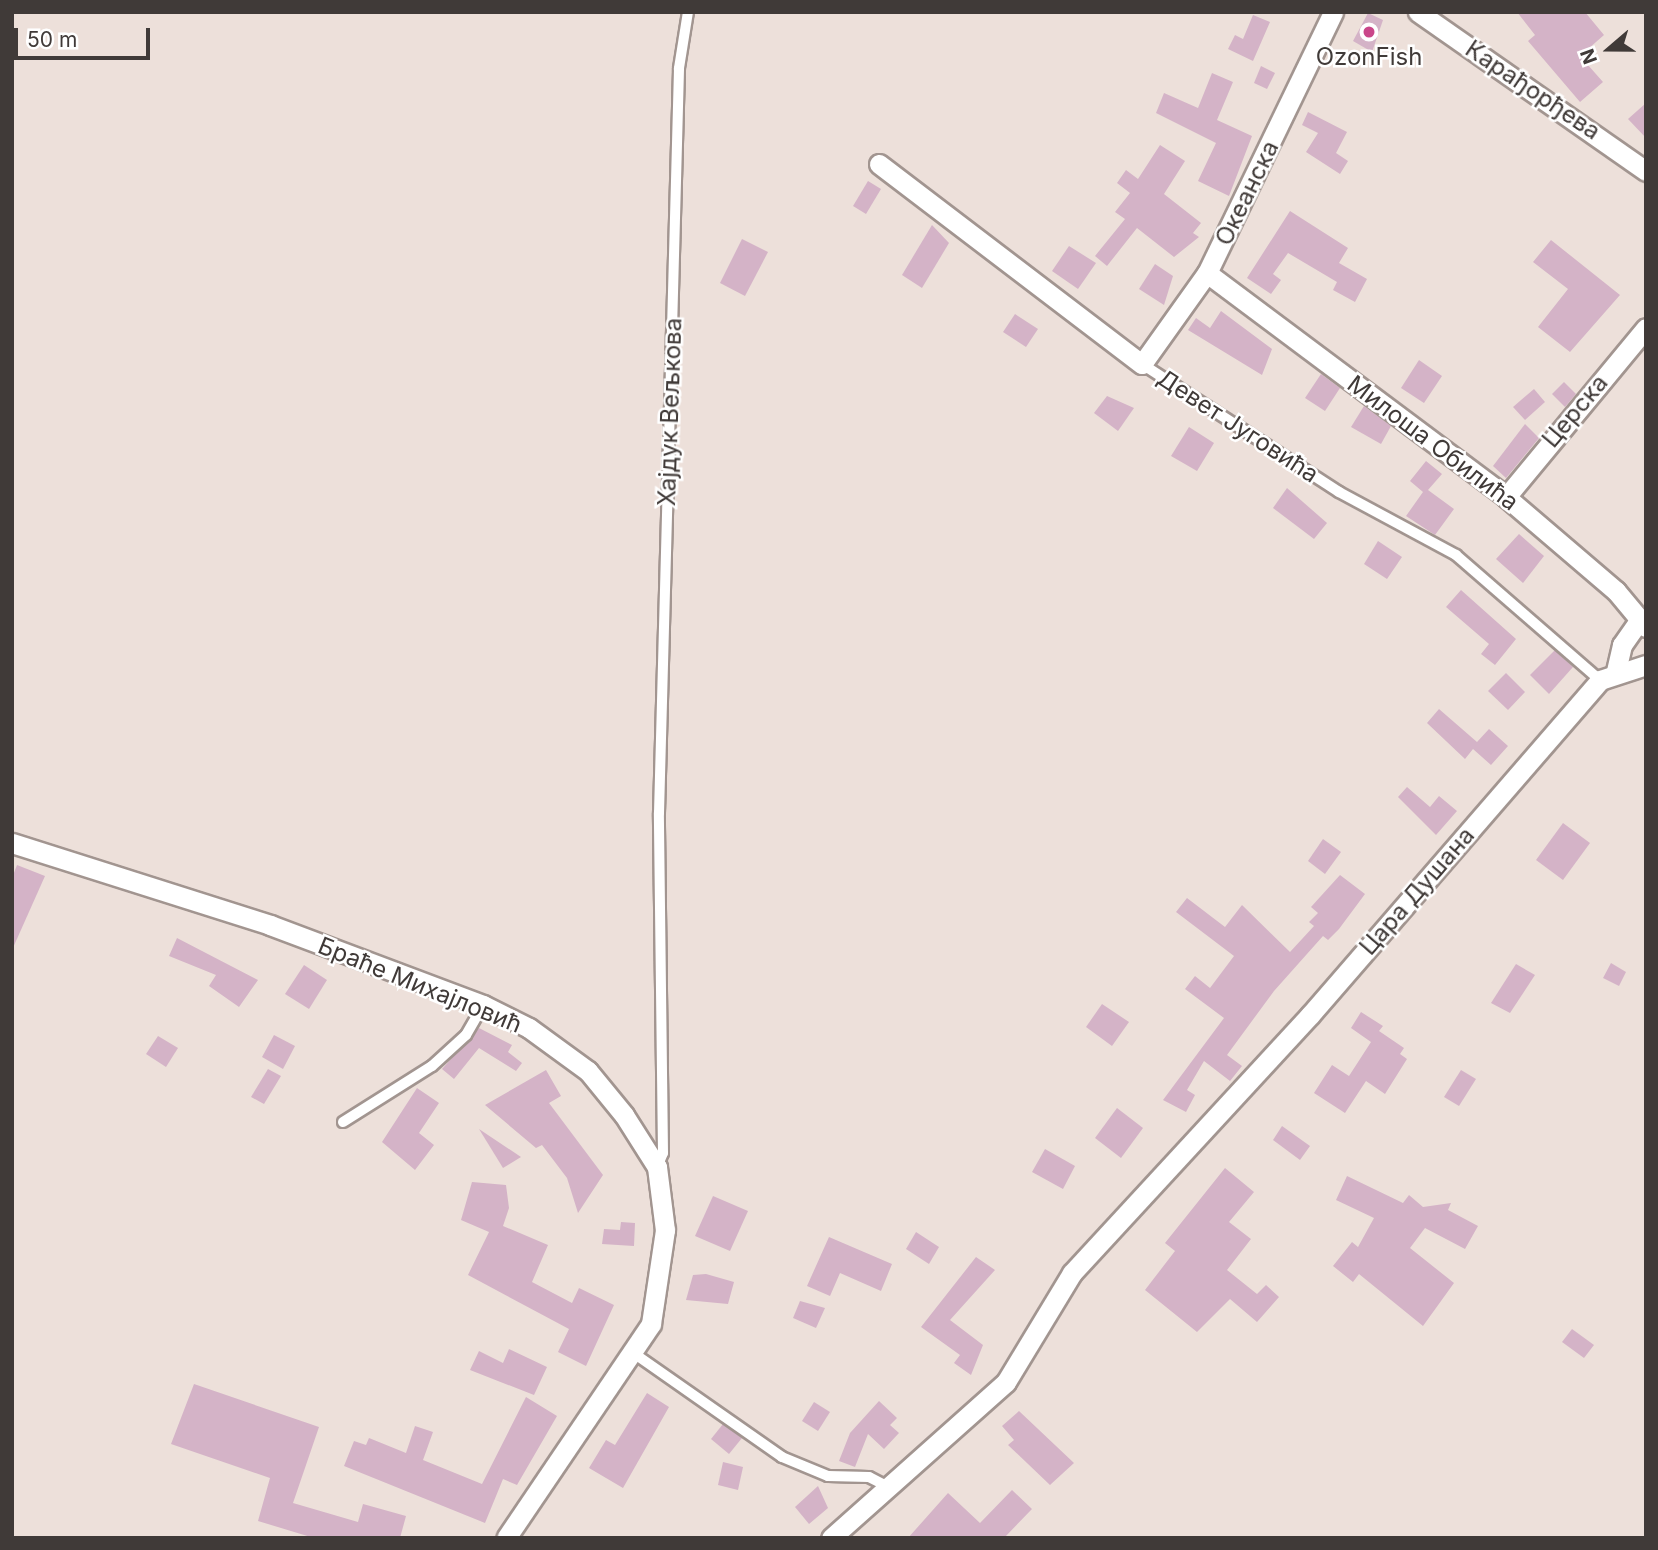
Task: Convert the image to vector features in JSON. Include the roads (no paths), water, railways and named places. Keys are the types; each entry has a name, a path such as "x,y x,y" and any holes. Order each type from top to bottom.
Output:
{"street":[{"name":"Океанска","path":"1142,364 1207,273 1333,12"},
{"name":"Карађорђева","path":"1418,12 1646,171"},
{"name":"Девет Југовића","path":"879,164 1142,364"},
{"name":"Милоша Обилића","path":"1207,273 1506,497 1643,623"},
{"name":"Церска","path":"1506,497 1646,328"},
{"path":"1608,675 1622,645 1643,623"},
{"path":"1608,675 1646,665"},
{"name":"Цара Душана","path":"831,1538 891,1488 1006,1382 1072,1273 1198,1136 1608,675"},
{"name":"Браће Михајловић","path":"12,843 270,925 483,1005 529,1028 588,1072 657,1167 665,1230 660,1286 652,1324 506,1538"}],"lane":[{"name":"Хајдук Вељкова","path":"657,1167 663,1153 659,813 679,68 688,12"},
{"name":"Девет Југовића","path":"1142,364 1339,492 1456,555 1608,675"},
{"path":"343,1122 432,1066 466,1035 483,1005"},
{"path":"632,1352 782,1457 828,1476 869,1478 891,1488"}],"place":[{"name":"OzonFish","path":"1369,32"}]}
